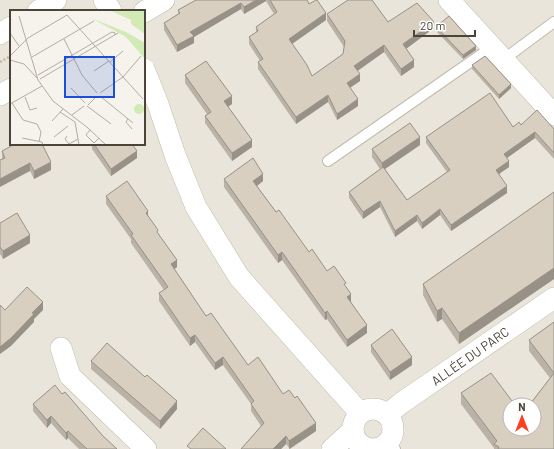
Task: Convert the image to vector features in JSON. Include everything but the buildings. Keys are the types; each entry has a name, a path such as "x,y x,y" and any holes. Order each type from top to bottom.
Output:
{"street":[{"path":"40,10 56,0"},
{"path":"104,0 110,10"},
{"path":"145,11 164,0"},
{"path":"449,0 554,115"},
{"path":"0,34 10,29"},
{"path":"145,72 158,104 175,155 196,207 239,277 354,404 359,435 369,449 391,446 393,432 391,420 382,411 377,409 365,410 359,435 332,449"},
{"path":"0,96 10,90"},
{"name":"ALLÉE DU PARC","path":"387,415 400,404 554,298"},
{"path":"61,348 70,376 146,449"}],"lane":[{"path":"328,161 497,54 554,22"}],"path":[{"path":"0,62 10,57"}],"shaded area":[{"path":"0,0 554,0 554,449 0,449"}]}
